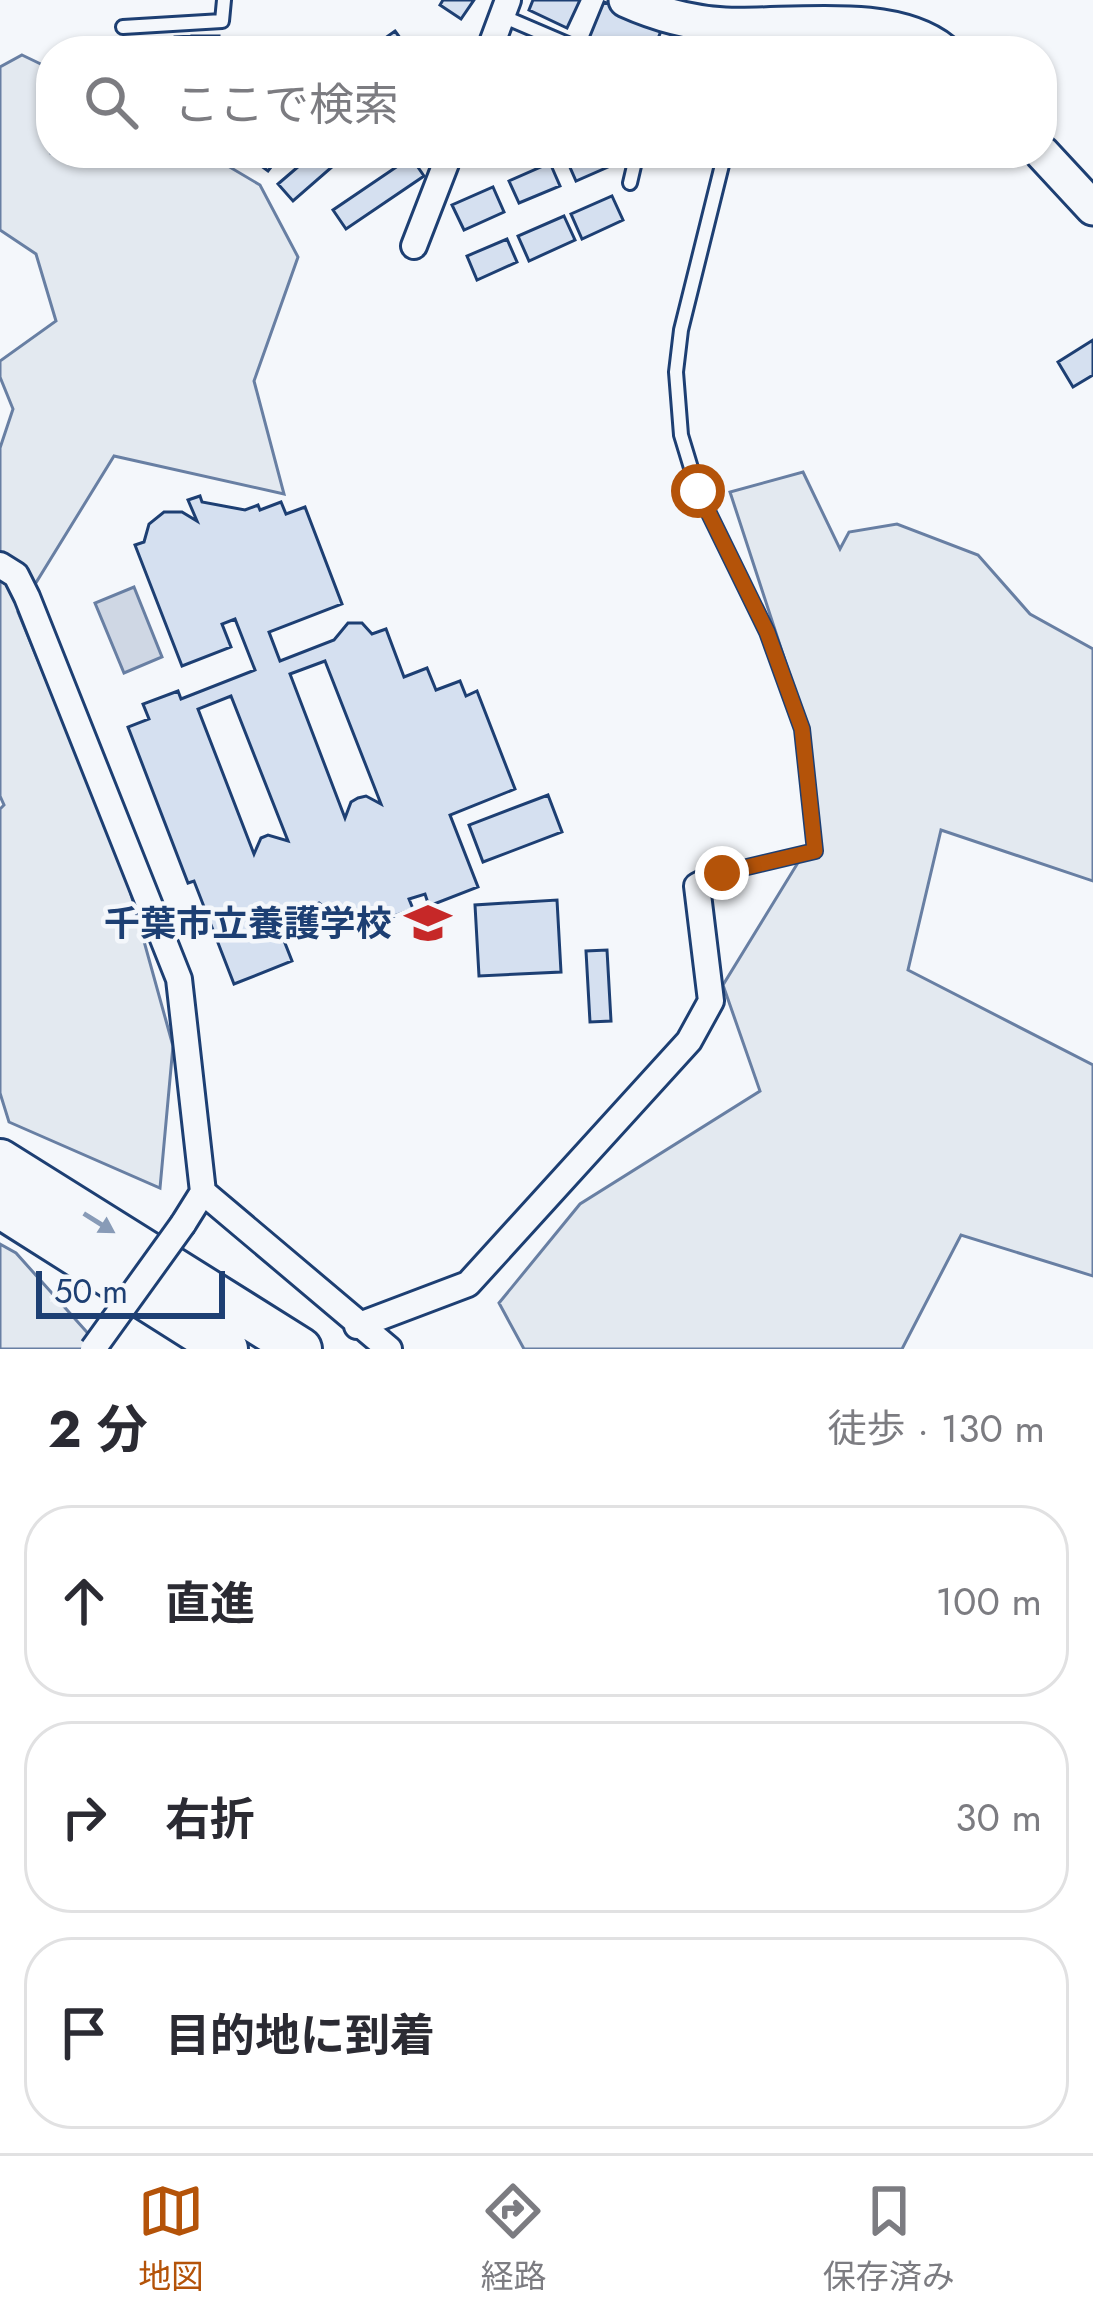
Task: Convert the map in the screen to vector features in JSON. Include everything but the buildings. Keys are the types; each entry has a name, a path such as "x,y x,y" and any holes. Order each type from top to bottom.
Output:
{"highway":[{"path":"0,1161 300,1349"},
{"path":"0,1206 226,1349"}],"street":[{"path":"626,0 653,12 747,36"},
{"path":"495,36 506,8"},
{"path":"760,36 838,12 910,36"},
{"path":"414,246 444,168"},
{"path":"1056,168 1093,208"},
{"path":"0,565 16,575 27,597 179,980 203,1192 93,1349"},
{"path":"357,1326 469,1284 689,1041 711,1001 697,886 722,873"},
{"path":"203,1192 389,1349"}],"lane":[{"path":"123,28 222,21 224,0"},
{"path":"506,8 557,36"},
{"path":"630,183 634,168"},
{"path":"722,168 681,330 676,372 681,435 698,491 767,632 802,729 815,851 722,873"}],"shaded area":[{"path":"22,55 36,62 36,168 231,168 260,185 298,257 254,381 284,494 114,456 18,612 124,869 173,1046 160,1188 9,1122 0,1093 0,809 4,805 0,796 0,448 13,409 0,377 0,361 56,321 36,254 0,230 0,67"},
{"path":"803,472 840,549 849,532 897,524 978,555 1030,614 1093,649 1093,881 941,830 908,970 1093,1065 1093,1276 961,1235 902,1349 524,1349 499,1303 580,1204 760,1091 723,985 818,830 809,734 730,492"},
{"path":"134,587 162,657 124,673 95,603"},
{"path":"0,1244 16,1253 102,1349 0,1349"}],"place":[{"name":"千葉市立養護学校","path":"428,923"}],"route":[{"path":"698,491 767,632 802,729 815,851 722,873"}]}
